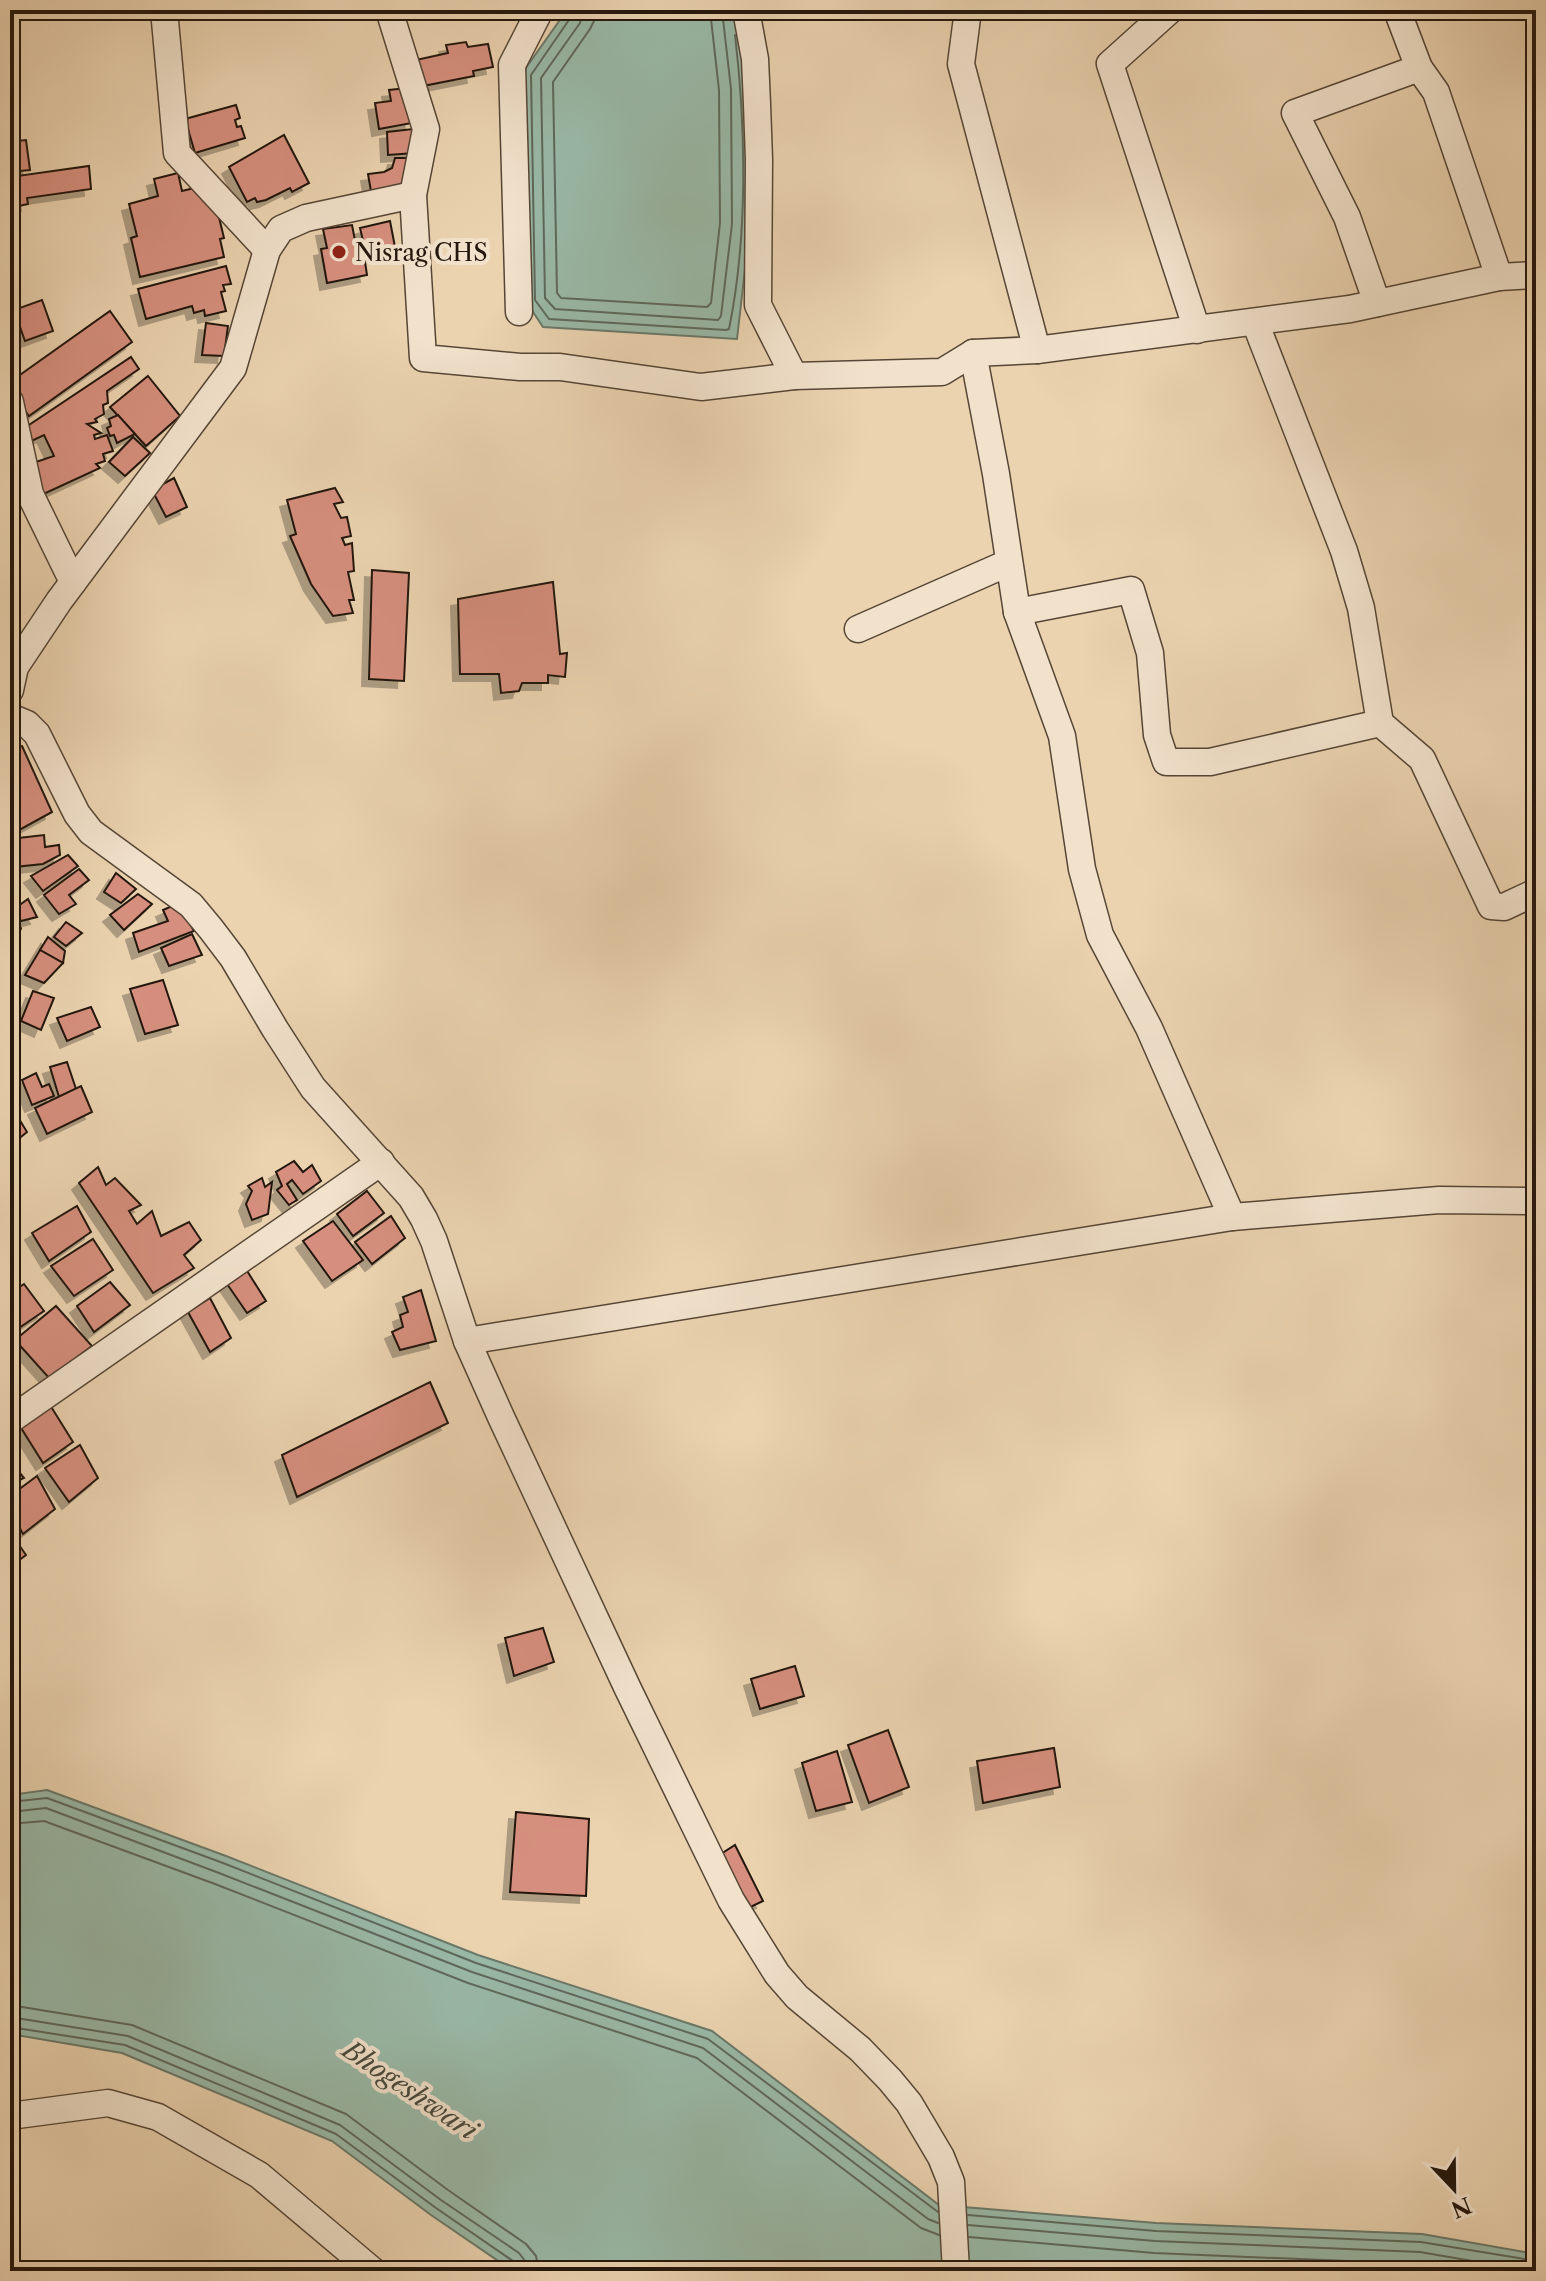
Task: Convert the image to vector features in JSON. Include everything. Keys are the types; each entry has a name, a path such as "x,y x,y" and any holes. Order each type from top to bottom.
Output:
{"street":[{"path":"164,10 177,153 267,250"},
{"path":"389,10 426,129 413,195 423,358 520,367 560,367 701,387 794,376 942,372 973,353 1037,350 1255,322 1377,303 1499,277 1536,275"},
{"path":"519,312 512,65 540,10"},
{"path":"746,10 755,59 758,118 758,305 794,376"},
{"path":"968,10 961,64 1037,350"},
{"path":"1170,10 1110,64 1197,330"},
{"path":"1397,10 1419,68 1436,92 1499,277"},
{"path":"1377,303 1347,217 1295,113 1419,68"},
{"path":"12,673 73,582 233,368 267,250 281,229 306,218 413,195"},
{"path":"1255,322 1344,551 1361,608 1380,723 1422,759 1491,906 1504,907 1536,892"},
{"path":"973,353 996,474 1017,612 1062,736 1082,869 1100,935 1149,1028 1232,1217"},
{"path":"10,402 30,494 73,582"},
{"path":"858,629 1008,563"},
{"path":"1017,612 1131,590 1150,653 1157,735 1166,762 1210,762 1380,723"},
{"path":"10,717 27,724 37,734 77,814 91,832 191,905 233,958 313,1088 411,1197 434,1241 467,1341 628,1689 731,1900 754,1941 787,1986 860,2049 890,2080 909,2103 941,2157 948,2171 952,2192 956,2271"},
{"path":"10,1420 381,1162"},
{"path":"467,1341 1232,1217 1439,1200 1536,1201"},
{"path":"10,2116 108,2103 158,2117 259,2175 373,2271"}],"water":[{"path":"567,10 739,10 742,20 750,225 737,339 543,327 527,303 523,72"},
{"name":"Bhogeshwari","path":"47,1790 478,1955 712,2031 939,2205 1156,2223 1422,2234 1536,2254 1536,2271 513,2271 332,2141 122,2053 10,2034 10,1795"}],"building":[{"path":"466,42 468,47 488,44 493,67 473,71 474,76 423,86 416,60 448,53 446,45"},
{"path":"407,88 412,123 379,129 375,103 391,101 389,90"},
{"path":"236,105 240,118 235,120 245,138 195,153 185,119"},
{"path":"413,129 415,153 388,155 387,132"},
{"path":"284,135 309,183 266,200 257,202 255,198 247,202 229,167"},
{"path":"26,140 30,170 10,172 10,142"},
{"path":"395,158 414,158 405,183 386,195 372,197 368,174 392,168"},
{"path":"89,166 91,189 27,198 28,204 10,210 10,177"},
{"path":"178,173 182,191 198,187 216,205 224,238 220,239 224,257 140,277 131,238 137,236 129,204 158,196 154,179"},
{"path":"390,221 395,247 365,249 360,228"},
{"name":"Nisrag CHS","path":"352,225 358,256 364,255 367,275 327,283 321,249 327,248 323,229"},
{"path":"226,266 231,284 223,285 225,291 221,292 226,311 205,316 204,310 194,313 192,306 146,319 138,289"},
{"path":"42,300 53,331 25,341 14,310"},
{"path":"110,311 132,342 29,416 10,390 10,382"},
{"path":"206,323 228,326 224,356 202,355"},
{"path":"131,357 139,369 107,391 108,403 103,405 104,414 95,419 97,422 87,424 101,433 94,435 95,439 107,435 113,451 103,454 105,461 96,464 100,468 37,497 30,464 54,456 44,435 25,444 23,429"},
{"path":"148,376 180,416 146,446 110,407"},
{"path":"118,415 135,434 117,443 107,428 111,426 109,419"},
{"path":"133,437 150,453 125,476 109,462"},
{"path":"174,478 187,507 166,517 152,490"},
{"path":"335,488 343,502 334,504 341,518 347,517 351,536 342,538 345,545 352,543 354,571 348,572 354,600 349,600 353,613 333,616 311,584 290,536 296,534 287,500"},
{"path":"372,570 409,573 404,681 369,679"},
{"path":"553,582 560,654 567,653 565,677 548,675 548,683 522,683 519,691 501,693 499,674 460,674 458,599"},
{"path":"22,746 52,812 12,834 10,748"},
{"path":"44,835 45,847 59,845 60,855 43,864 15,867 17,891 10,892 10,839"},
{"path":"68,855 78,866 43,891 31,876"},
{"path":"79,869 89,880 69,895 76,904 59,914 44,895"},
{"path":"116,873 136,889 121,903 104,892"},
{"path":"138,894 152,904 124,930 110,915"},
{"path":"28,899 37,917 21,921 14,909"},
{"path":"179,903 194,931 139,952 133,933 168,921 163,910"},
{"path":"10,920 21,928 16,942 10,938"},
{"path":"66,922 82,933 66,946 54,937"},
{"path":"192,934 202,955 169,966 161,948"},
{"path":"48,937 65,951 63,963 40,950"},
{"path":"40,950 63,963 44,983 25,975"},
{"path":"163,980 178,1025 145,1034 130,989"},
{"path":"33,991 54,998 41,1030 21,1021"},
{"path":"91,1007 100,1027 67,1041 57,1018"},
{"path":"67,1062 76,1089 59,1097 50,1067"},
{"path":"36,1073 42,1087 49,1084 54,1096 32,1105 22,1080"},
{"path":"81,1086 92,1112 47,1134 35,1108"},
{"path":"10,1104 27,1132 10,1146"},
{"path":"294,1161 303,1172 312,1165 321,1181 303,1194 292,1180 287,1184 297,1200 289,1205 277,1190 282,1186 276,1172"},
{"path":"98,1167 106,1185 115,1178 141,1205 129,1211 137,1224 152,1211 161,1236 189,1222 201,1240 184,1255 194,1268 153,1293 79,1183"},
{"path":"262,1178 265,1187 272,1182 268,1214 252,1220 246,1204 252,1191 248,1186"},
{"path":"367,1191 384,1213 353,1236 337,1214"},
{"path":"77,1206 91,1232 49,1261 32,1233"},
{"path":"391,1216 405,1238 372,1264 355,1242"},
{"path":"333,1221 363,1260 332,1281 303,1241"},
{"path":"93,1239 113,1270 74,1296 51,1266"},
{"path":"244,1266 266,1301 247,1313 225,1281"},
{"path":"110,1282 130,1305 94,1332 77,1306"},
{"path":"24,1284 44,1311 10,1334 10,1293"},
{"path":"421,1290 436,1341 400,1350 392,1332 403,1327 400,1315 408,1312 403,1297"},
{"path":"210,1298 231,1338 210,1352 188,1312"},
{"path":"56,1306 92,1346 49,1378 15,1340"},
{"path":"430,1382 448,1423 297,1497 282,1455"},
{"path":"50,1405 73,1442 43,1463 18,1423"},
{"path":"80,1445 98,1478 69,1502 45,1468"},
{"path":"10,1461 24,1478 10,1485"},
{"path":"37,1476 55,1509 23,1534 10,1510 10,1496"},
{"path":"10,1532 26,1555 10,1567"},
{"path":"543,1628 554,1662 514,1676 505,1638"},
{"path":"795,1666 804,1696 760,1709 751,1679"},
{"path":"888,1730 909,1787 869,1803 848,1745"},
{"path":"1054,1748 1060,1787 983,1803 977,1761"},
{"path":"837,1751 852,1802 816,1811 802,1763"},
{"path":"516,1812 589,1819 586,1896 510,1892"},
{"path":"735,1845 763,1901 738,1913 710,1861"}],"place":[{"name":"Nisrag CHS","path":"339,252"}]}
